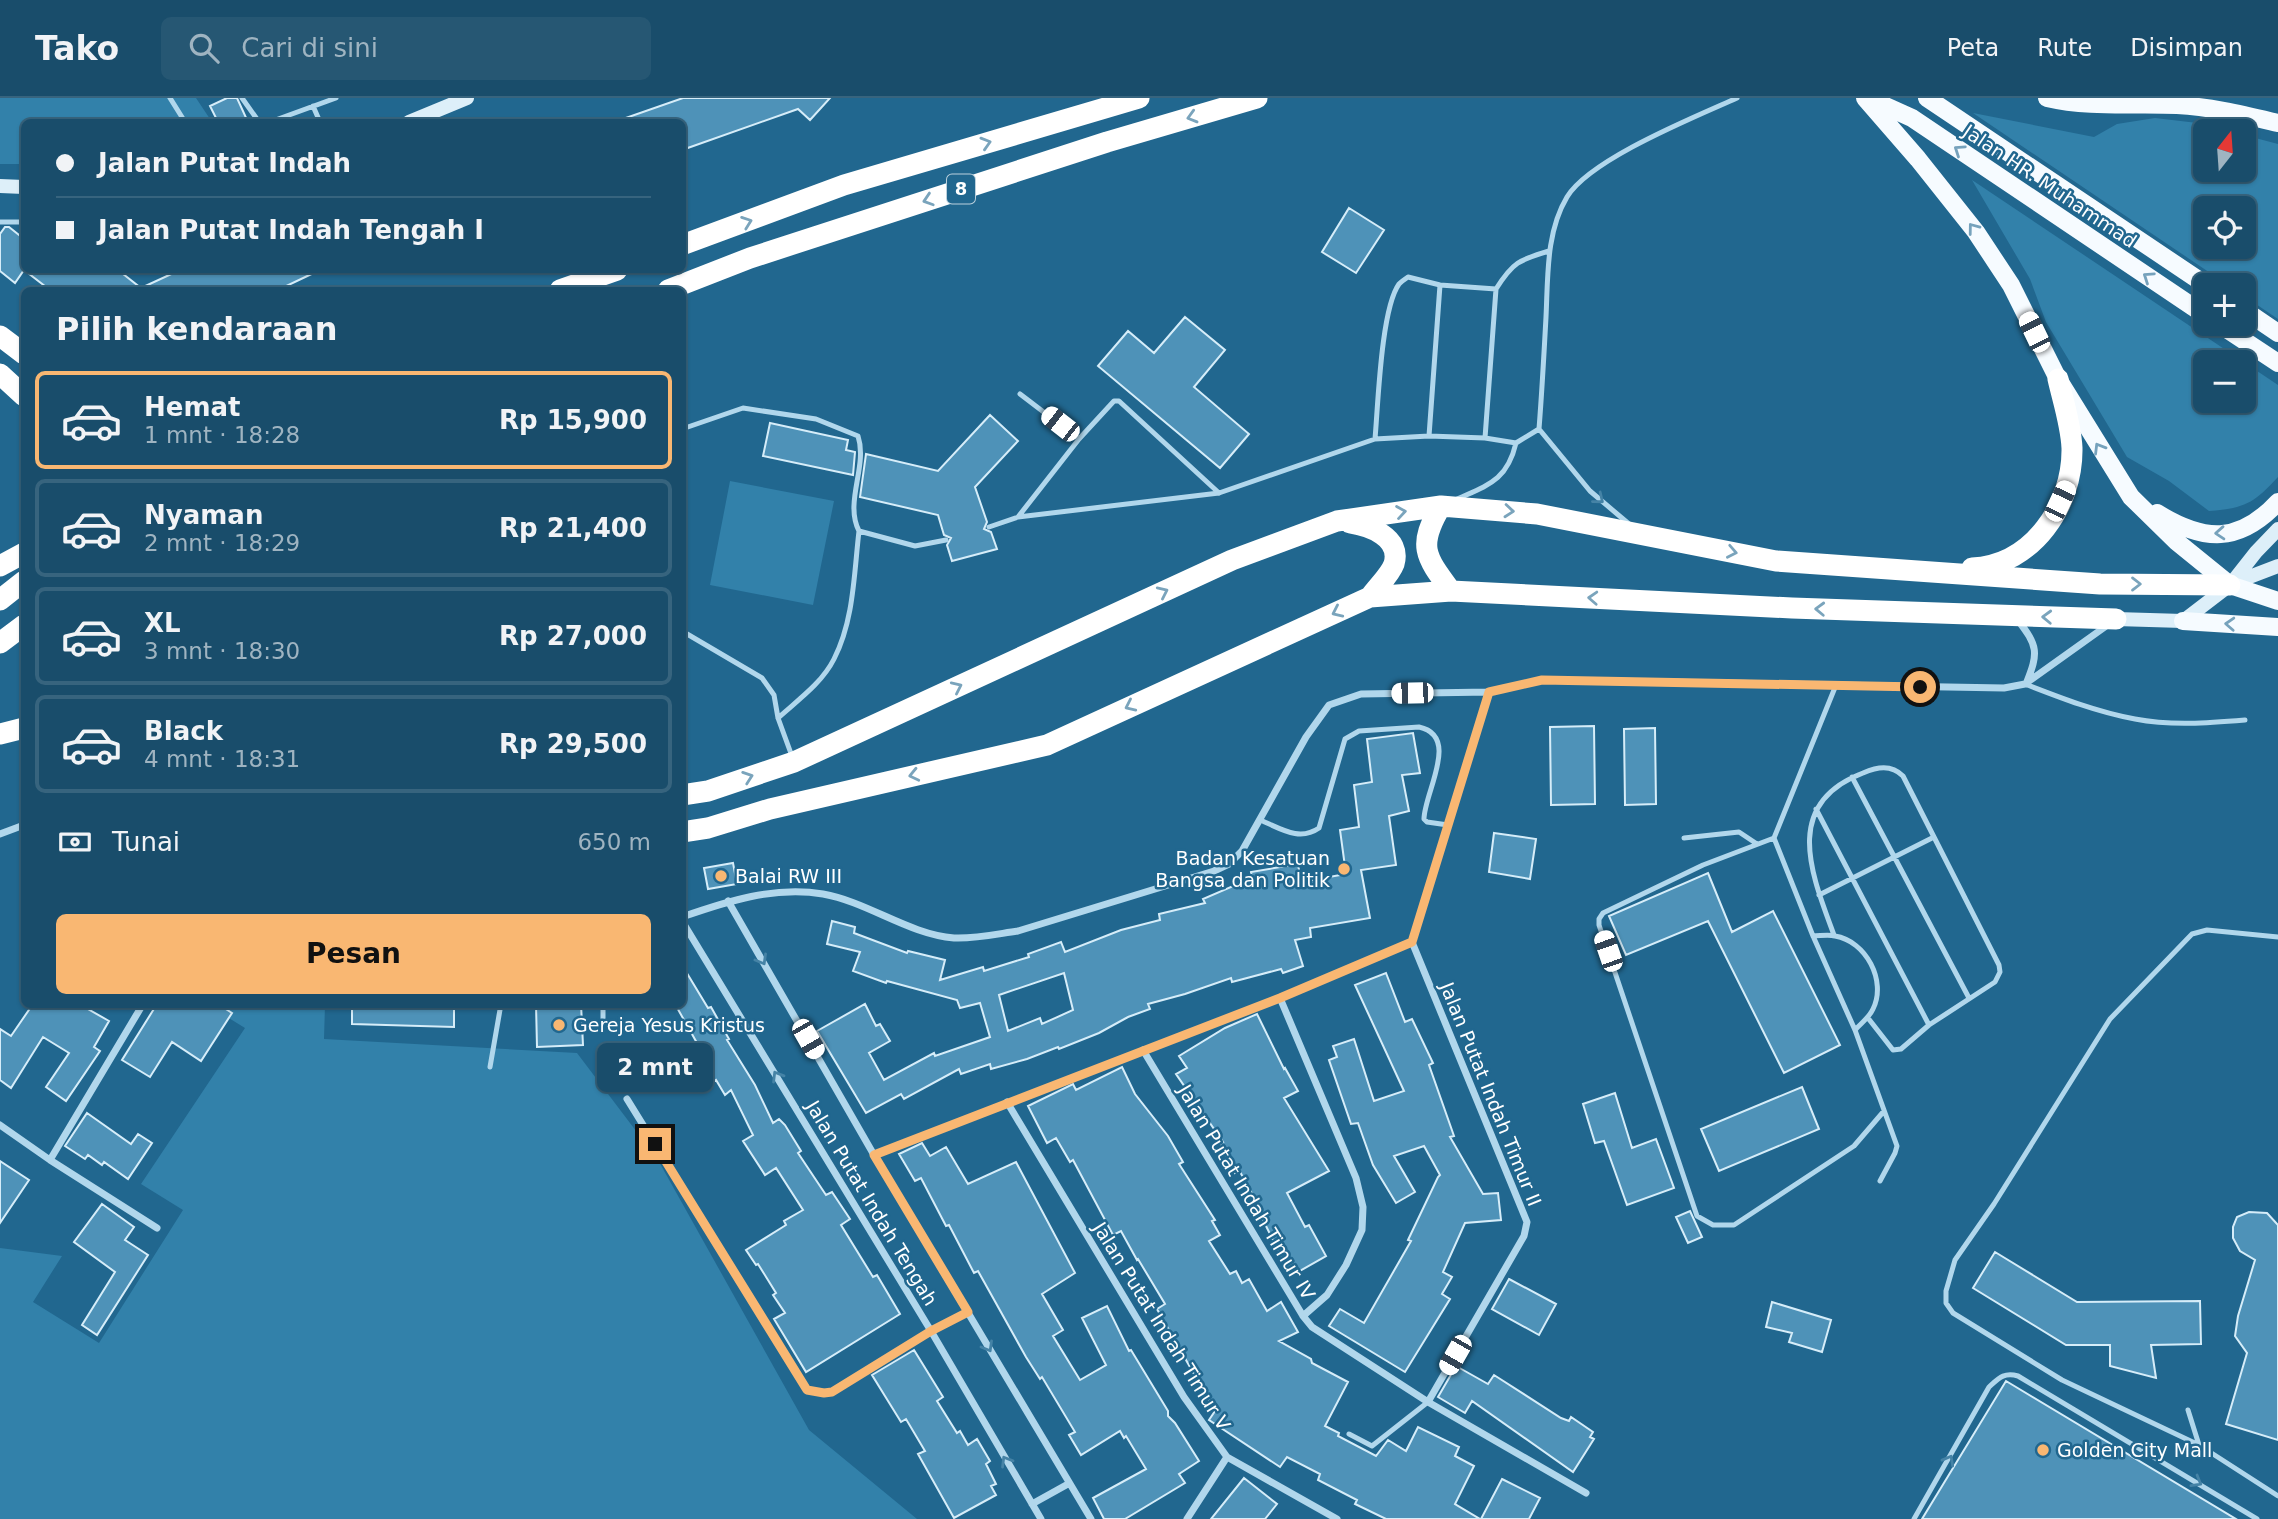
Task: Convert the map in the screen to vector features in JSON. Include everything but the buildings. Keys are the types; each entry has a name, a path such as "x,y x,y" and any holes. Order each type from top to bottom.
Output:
{"highway":[{"name":"8","path":"686,244 844,186 1139,98"},
{"name":"8","path":"676,287 750,258 1107,142 1257,98"},
{"path":"686,296 750,258"},
{"path":"569,287 608,273"},
{"path":"0,336 21,352"},
{"path":"0,374 21,393"},
{"path":"1921,571 1982,568 2015,555 2034,542 2051,522 2070,481 2072,446 2058,379"},
{"path":"686,794 708,791 794,762 1232,560 1337,521 1441,506 1537,514 1776,561 2100,584 2230,585"},
{"path":"1441,506 1431,522 1426,544 1428,561 1451,591"},
{"path":"1337,521 1367,526 1388,538 1395,555 1394,565 1370,597"},
{"path":"0,566 21,555"},
{"path":"0,600 21,583"},
{"path":"686,831 1047,744 1370,597 1451,591 1792,608 2116,619"},
{"path":"0,643 21,627"},
{"path":"0,734 21,728"}],"main road":[{"name":"Jalan HR. Muhammad","path":"1867,98 1912,118 2193,307"},
{"path":"1867,98 1976,232 2011,285 2058,379 2131,497 2168,533 2230,585 2278,601"},
{"name":"Jalan HR. Muhammad","path":"1927,98 2193,276"},
{"path":"2047,98 2071,104 2174,105 2220,109 2278,123"},
{"path":"2256,318 2278,333"},
{"path":"2237,336 2278,363"},
{"path":"2118,479 2157,513 2176,525 2209,534 2235,532 2251,526 2263,519 2278,502"},
{"path":"2183,621 2278,627"}],"street":[{"path":"416,119 467,98"},
{"path":"2220,109 2278,115"},
{"path":"0,186 21,187"},
{"path":"686,917 728,901 757,894 822,894 863,905 924,931 954,937 1018,931 1214,871 1229,864 1242,851 1306,737 1329,705 1361,694 1489,692 1542,680 2004,688 2025,684 2116,619 2183,621 2230,585 2278,529"},
{"path":"2230,585 2278,566"},
{"path":"2015,615 2034,641 2034,663 2025,684"},
{"path":"874,1155 1280,998 1412,942 1489,692"},
{"path":"0,834 21,826"},
{"name":"Jalan Putat Indah Tengah","path":"728,901 874,1155 1091,1519"},
{"name":"Jalan Putat Indah Tengah","path":"686,926 931,1331 1041,1519"},
{"name":"Jalan Putat Indah Timur II","path":"1412,942 1527,1222 1524,1236 1428,1402"},
{"path":"1280,998 1356,1178 1363,1207 1362,1230 1346,1265 1327,1295 1303,1316"},
{"path":"50,1160 141,1008"},
{"name":"Jalan Putat Indah Timur IV","path":"1143,1050 1312,1327 1428,1402 1586,1493"},
{"path":"627,1099 807,1390 832,1392 931,1331 968,1312"},
{"name":"Jalan Putat Indah Timur V","path":"1007,1102 1184,1397 1227,1457 1337,1519"},
{"path":"0,1125 157,1228"},
{"path":"1187,1519 1227,1457"},
{"path":"1032,1504 1068,1484"}],"lane":[{"path":"170,98 183,119"},
{"path":"242,98 256,119"},
{"path":"278,119 336,98"},
{"path":"1642,535 1590,491 1539,429 1549,251 1556,220 1568,195 1590,174 1630,149 1737,98"},
{"path":"313,106 319,119"},
{"path":"0,222 21,222"},
{"path":"1485,438 1496,289 1506,273 1520,260 1549,251"},
{"path":"1375,439 1383,350 1391,305 1399,284 1408,277 1440,285 1496,289"},
{"path":"1429,436 1440,285"},
{"path":"1020,394 1079,439"},
{"path":"1018,517 1079,439 1114,401 1119,401 1219,493"},
{"path":"686,428 743,408 816,419 858,436 862,450 854,523 859,531 848,621 834,660 814,686 779,718"},
{"path":"989,527 1018,517 1219,493 1375,439 1429,436 1485,438 1516,443 1539,429"},
{"path":"1441,506 1502,476 1513,458 1516,443"},
{"path":"859,531 915,546 946,540"},
{"path":"686,633 762,678 774,695 794,762"},
{"path":"2025,684 2079,705 2137,719 2199,723 2245,720"},
{"path":"1836,685 1774,838 1854,1030 1897,1146 1881,1181"},
{"path":"1261,820 1291,833 1311,834 1319,828 1345,740 1359,731 1419,727 1435,734 1439,746 1438,766 1424,819 1427,822 1448,824"},
{"path":"1834,935 1811,871 1809,842 1816,809 1830,793 1853,777 1876,768 1897,771 1903,776 1999,965 2000,972 1995,982 1930,1025 1901,1049 1893,1050 1868,1018"},
{"path":"1853,777 1969,998"},
{"path":"1816,809 1930,1025"},
{"path":"1684,838 1739,832 1757,844"},
{"path":"1819,895 1934,837"},
{"path":"1774,838 1703,865 1603,913 1599,919 1698,1216 1713,1225 1734,1226 1854,1146 1884,1111"},
{"path":"2278,937 2207,930 2192,934 2110,1019 1994,1204 1955,1260 1946,1291 1946,1303 1953,1313 2062,1380 2199,1445 2278,1496"},
{"path":"1813,936 1834,935 1847,939 1862,951 1872,967 1878,982 1878,995 1868,1018 1854,1030"},
{"path":"490,1067 500,1008"},
{"path":"603,1008 603,1021"},
{"path":"1914,1519 1989,1387 1999,1377 2008,1373 2054,1397 2257,1519"},
{"path":"1349,1434 1372,1446 1428,1402"},
{"path":"2188,1410 2199,1445"}],"shaded area":[{"path":"0,98 196,98 210,119 21,119 21,164 0,164"},
{"path":"1973,113 2094,137 2117,124 2155,118 2193,122 2193,182 2256,182 2256,138 2278,144 2278,319 2256,304 2256,273 2210,273"},
{"path":"1972,180 2193,328 2193,336 2205,336 2226,350 2193,350 2193,413 2256,413 2256,370 2278,385 2278,477 2248,503 2209,511 2169,481 2127,457 2046,322 2030,279"},
{"path":"730,481 834,501 813,605 710,585"},
{"path":"212,1008 325,1008 324,1039 577,1053 658,1160 809,1430 917,1519 0,1519 0,1248 62,1256 33,1302 99,1343 183,1210 141,1184 245,1028"}],"place":[{"name":"Badan Kesatuan Bangsa dan Politik","path":"1344,869"},
{"name":"Balai RW III","path":"721,876"},
{"name":"Gereja Yesus Kristus","path":"559,1025"},
{"name":"Golden City Mall","path":"2043,1450"}],"route":[{"path":"655,1144 807,1390 832,1392 931,1331 968,1312 874,1155 1280,998 1412,942 1489,692 1542,680 1920,687"}]}
